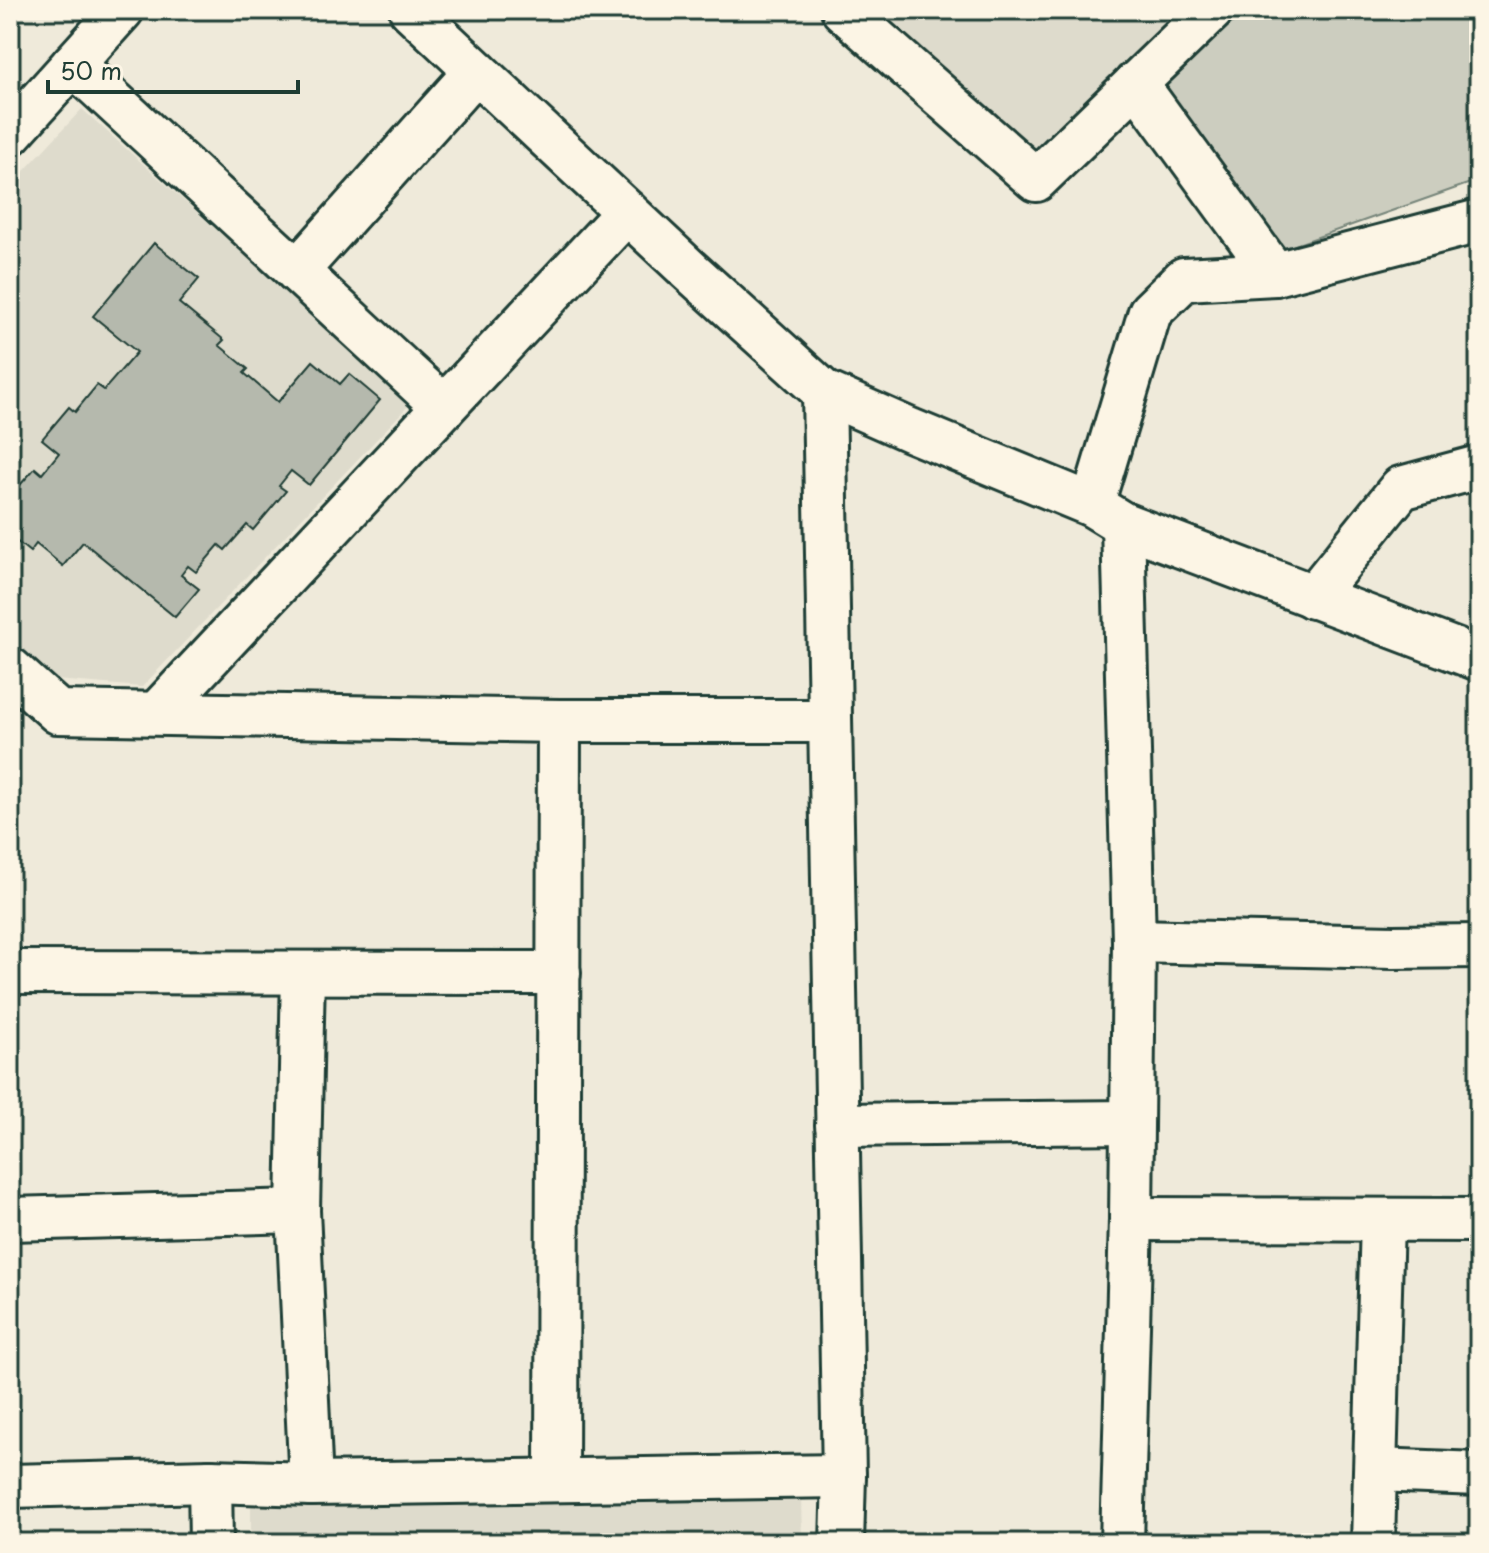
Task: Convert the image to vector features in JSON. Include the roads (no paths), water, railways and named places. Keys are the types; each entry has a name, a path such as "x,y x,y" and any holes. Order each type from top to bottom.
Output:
{"street":[{"path":"10,134 122,10"},
{"path":"411,10 824,392 1108,514 1313,597 1479,659"},
{"path":"843,10 1036,180 1212,10"},
{"path":"73,64 444,407"},
{"path":"297,271 476,71"},
{"path":"1136,83 1275,274"},
{"path":"157,713 627,212"},
{"path":"1122,1543 1131,1219 1134,941 1108,514 1150,312 1184,279 1275,274 1479,221"},
{"path":"824,392 844,1476 842,1543"},
{"path":"1313,597 1401,488 1479,467"},
{"path":"10,669 58,712 559,721 830,721"},
{"path":"557,1480 559,721"},
{"path":"1134,941 1378,947 1479,946"},
{"path":"10,972 559,973"},
{"path":"303,973 298,1211 311,1484"},
{"path":"837,1125 1132,1122"},
{"path":"10,1219 298,1211"},
{"path":"1131,1219 1479,1220"},
{"path":"1373,1543 1382,1220"},
{"path":"1376,1470 1479,1474"},
{"path":"10,1486 210,1481 311,1484 844,1476"},
{"path":"210,1481 211,1543"}]}
